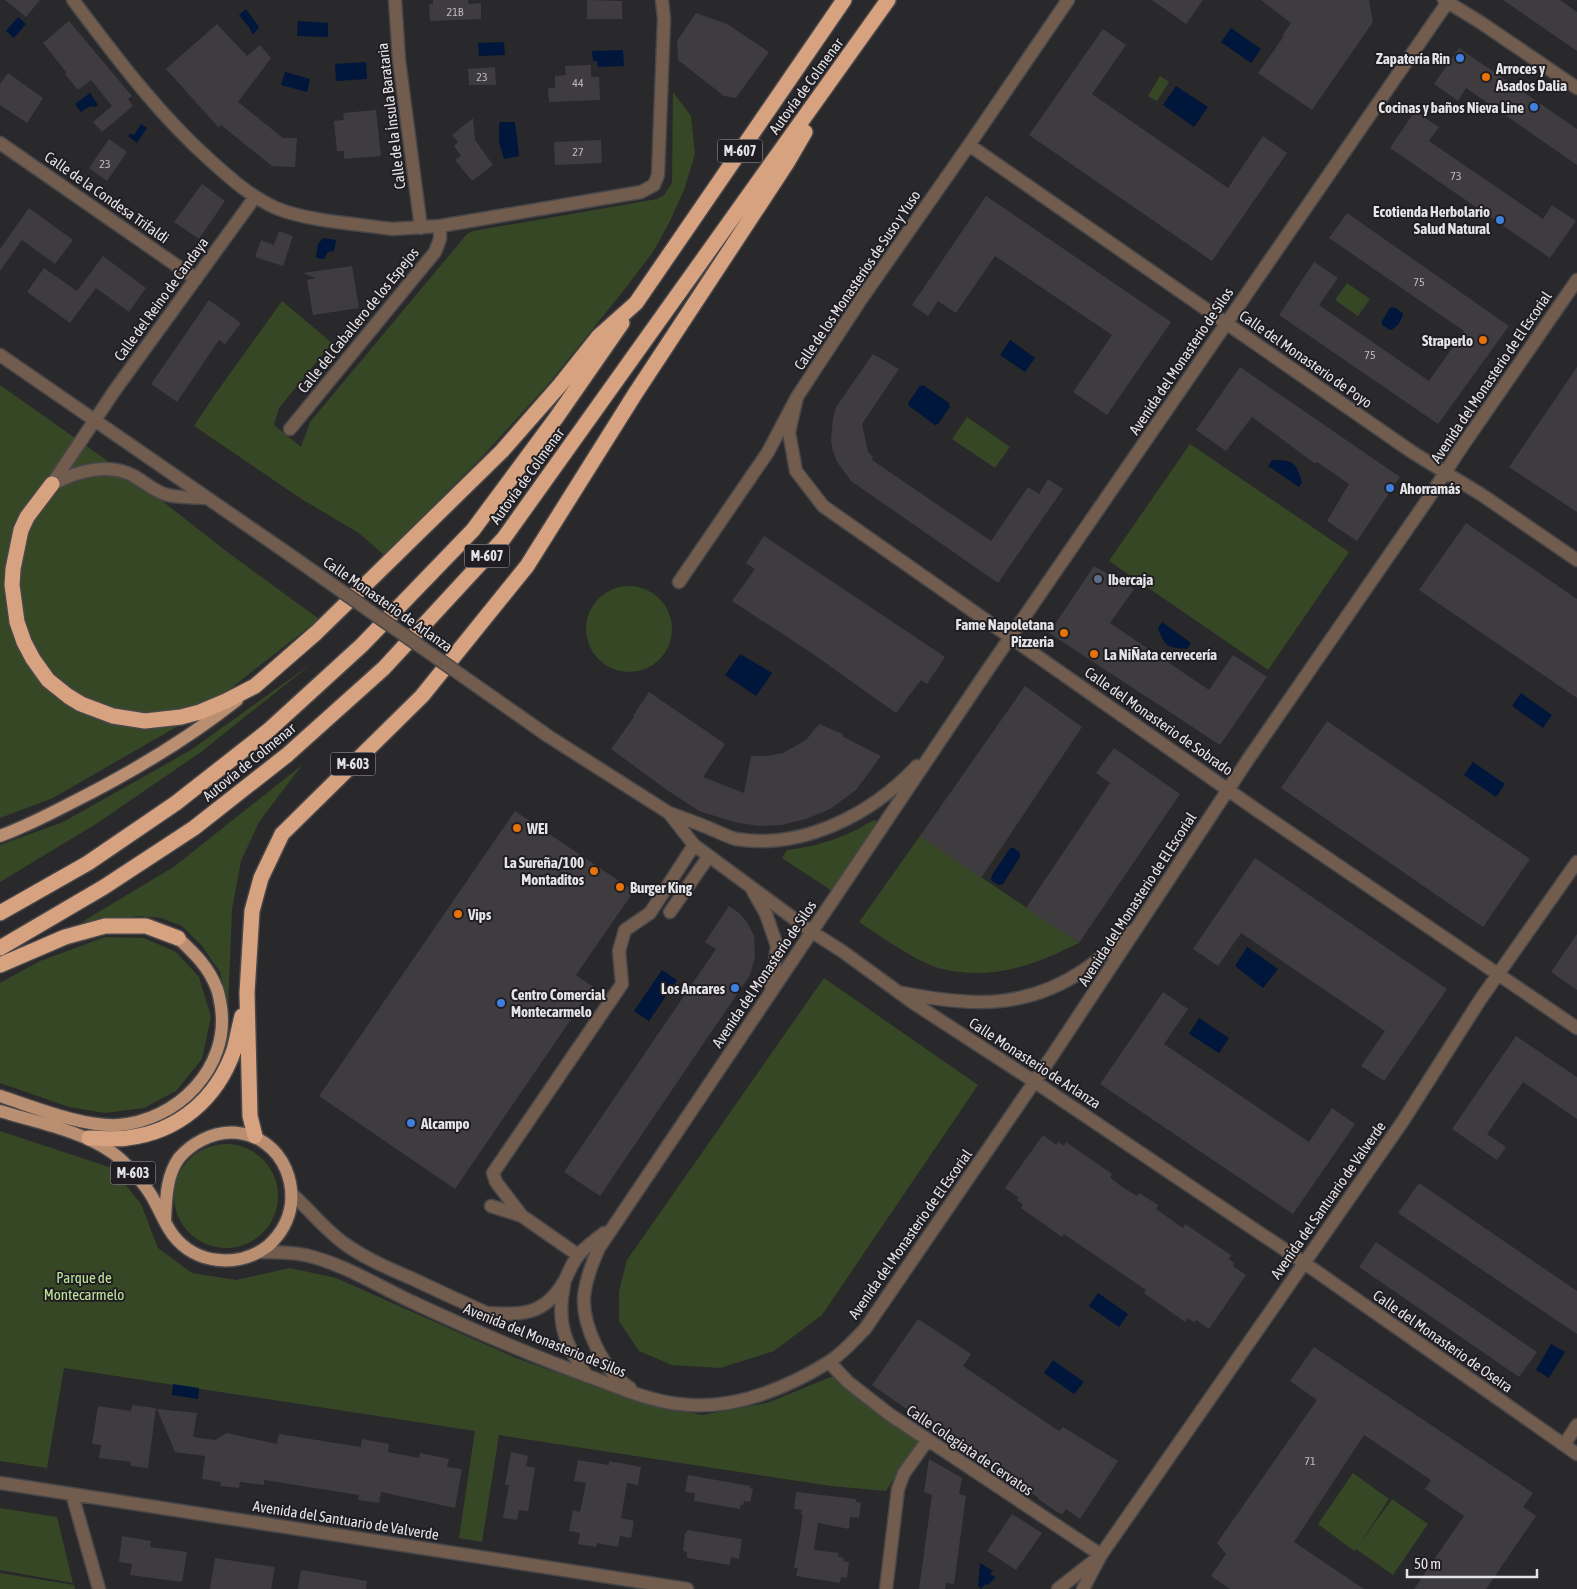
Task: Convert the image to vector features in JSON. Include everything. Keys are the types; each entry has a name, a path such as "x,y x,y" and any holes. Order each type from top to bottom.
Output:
{"highway":[{"name":"M-607","path":"636,303 844,0"},
{"name":"Autovía de Colmenar","path":"0,948 104,887 194,828 287,755 384,668 504,538 888,0"},
{"name":"M-603","path":"89,1138 127,1138 164,1129 196,1110 217,1084 233,1050 247,993 252,911 261,878 282,834 422,696 527,566 635,394 787,163 855,47"},
{"path":"52,484 37,503 21,530 14,562 12,585 18,622 24,642 33,659 48,680 68,696 97,711 128,720 145,721 181,717 200,712 255,686 317,632 502,451 560,385 598,336 636,303"},
{"name":"Autovía de Colmenar","path":"0,913 88,863 176,803 269,730 362,645 473,530 556,418 636,303"},
{"path":"0,965 66,937 105,926 146,926 178,938"},
{"path":"247,993 250,1116 255,1136"}],"main road":[{"path":"0,836 23,828 114,782 202,728 255,686"},
{"path":"0,1096 84,1122 117,1125 151,1119 178,1104 201,1081 217,1054 223,1021 218,989 202,960 178,938"},
{"name":"M-603","path":"0,1111 89,1138 114,1154 150,1193 165,1220"},
{"path":"232,1131 255,1136 270,1146 282,1160 289,1176 292,1194 290,1211 284,1227 273,1241 260,1252 242,1259 223,1261 204,1257 187,1248 173,1235 165,1220 170,1177 179,1158 194,1144 211,1135 232,1131"}],"street":[{"name":"Calle del Caballero de los Espejos","path":"73,0 137,84 165,116 234,182 255,197 293,214 392,228 440,226 641,192 654,185 658,175 664,19 662,0"},
{"name":"Calle de la Ínsula Barataria","path":"395,0 399,60 421,228"},
{"name":"Calle de los Monasterios de Suso y Yuso","path":"679,582 768,452 797,397 862,298 969,146 1068,0"},
{"path":"1447,1 1577,88"},
{"name":"Avenida del Monasterio de Silos","path":"638,1393 621,1382 609,1368 598,1351 586,1315 584,1298 591,1265 599,1248 1010,637 1447,1"},
{"name":"Calle de la Condesa Trifaldi","path":"0,143 196,279"},
{"name":"Calle del Monasterio de Poyo","path":"969,146 1412,452 1482,495 1577,560"},
{"name":"Calle del Reino de Candaya","path":"52,484 115,390 255,197"},
{"name":"Calle del Caballero de los Espejos","path":"290,428 435,252 440,239 440,226"},
{"name":"Avenida del Monasterio de El Escorial","path":"638,1393 658,1400 679,1404 740,1400 760,1395 829,1362 865,1329 1035,1082 1229,790 1577,280"},
{"name":"Calle Monasterio de Arlanza","path":"0,355 209,498 548,736 669,813 694,845 812,932 842,951 898,992 1303,1262"},
{"name":"Calle del Monasterio de Sobrado","path":"797,397 789,432 796,471 823,506 1229,790 1577,1028"},
{"path":"52,484 74,474 107,469 126,472 166,495 209,498"},
{"name":"Avenida del Monasterio de Silos","path":"669,813 735,839 776,841 826,829 871,806 905,778 941,741"},
{"path":"522,1216 496,1182 493,1174 622,984 619,951 625,930 650,913 694,845"},
{"path":"670,912 709,856"},
{"name":"Avenida del Santuario de Valverde","path":"1083,1589 1101,1555 1402,1121 1498,974 1577,862"},
{"name":"Calle Monasterio de Arlanza","path":"750,887 766,914 777,946 770,994"},
{"path":"898,992 936,1000 981,1003 1021,998 1048,990 1084,970 1142,923"},
{"name":"Avenida del Monasterio de Silos","path":"292,1194 345,1244 360,1253 385,1267 487,1312 504,1314 525,1312 543,1307 556,1294 565,1281 578,1255 614,1225"},
{"path":"491,1206 522,1216 578,1255"},
{"name":"Avenida del Monasterio de Silos","path":"260,1252 290,1252 342,1267 440,1315 587,1376 638,1393"},
{"name":"Calle del Monasterio de Oseira","path":"1303,1262 1577,1454"},
{"path":"565,1281 561,1297 564,1333 569,1348 587,1376"},
{"name":"Calle Colegiata de Cervatos","path":"829,1362 864,1396 928,1441 1101,1555"},
{"path":"1564,1445 1577,1425"},
{"path":"886,1589 898,1489 904,1473 928,1441"},
{"name":"Avenida del Santuario de Valverde","path":"0,1483 686,1589"},
{"path":"72,1494 99,1589"},
{"name":"Avenida del Santuario de Valverde","path":"1058,1589 1101,1555"}],"green space":[{"path":"1160,76 1169,82 1157,101 1148,96"},
{"path":"673,92 691,116 695,154 684,190 653,252 550,382 481,458 384,555 359,533 303,500 194,426 282,301 332,343 279,408 274,425 301,447 310,422 467,234 473,231 657,199 664,195 672,183"},
{"path":"1347,283 1370,299 1358,316 1335,300"},
{"path":"0,385 143,486 226,551 319,619 197,715 53,798 0,818"},
{"path":"967,417 1010,447 995,468 952,439"},
{"path":"1190,444 1349,552 1268,670 1109,561"},
{"path":"629,586 645,589 653,593 665,605 669,613 672,629 669,645 665,653 653,665 645,669 629,672 613,669 605,665 593,653 589,645 586,629 589,613 593,605 605,593 613,589"},
{"path":"315,661 201,752 96,824 0,882 0,845 63,822 191,750"},
{"path":"302,765 259,822 241,861 232,909 228,1010 220,972 202,946 182,926 161,918 140,916 82,922 175,866"},
{"path":"876,820 877,825 832,891 782,858 787,850 831,840"},
{"path":"920,836 1079,943 1030,964 996,972 979,973 961,972 932,966 899,949 859,922"},
{"path":"105,937 144,938 176,952 199,977 211,1017 202,1059 176,1091 144,1108 105,1113 69,1107 0,1083 0,983 40,961"},
{"path":"824,978 978,1085 822,1315 774,1351 720,1368 672,1365 639,1351 619,1321 619,1291 627,1260"},
{"name":"Parque de Montecarmelo","path":"0,1131 112,1168 141,1204 158,1248 192,1273 236,1280 290,1268 336,1278 516,1358 634,1400 702,1415 767,1403 833,1376 920,1439 886,1491 831,1486 499,1435 482,1542 459,1538 475,1431 64,1368 47,1468 0,1461"},
{"path":"226,1144 246,1148 263,1159 274,1176 278,1196 274,1216 263,1233 246,1244 226,1248 206,1244 189,1233 178,1216 174,1196 178,1176 189,1159 206,1148"},
{"path":"1353,1473 1389,1499 1359,1545 1392,1499 1428,1524 1393,1575 1356,1549 1354,1551 1318,1524"},
{"path":"0,1508 57,1517 73,1583 0,1570"},
{"path":"0,1573 74,1585 75,1589 0,1589"}],"water":[{"path":"246,9 259,27 253,35 239,15"},
{"path":"18,17 26,24 14,38 6,31"},
{"path":"298,21 328,23 328,37 297,36"},
{"path":"1231,28 1261,49 1251,63 1221,42"},
{"path":"504,42 505,55 479,56 478,43"},
{"path":"623,50 624,66 598,67 597,61 593,61 592,51"},
{"path":"366,62 367,79 336,81 335,64"},
{"path":"285,72 310,79 307,92 281,85"},
{"path":"1176,86 1208,107 1194,127 1163,105"},
{"path":"90,93 98,105 95,107 90,106 81,112 75,104"},
{"path":"500,122 515,122 519,156 504,159 499,142"},
{"path":"141,124 147,128 137,143 128,136 130,134 134,135"},
{"path":"323,238 336,240 334,251 328,252 324,259 317,258 316,256 318,244"},
{"path":"1394,307 1403,315 1397,326 1390,330 1382,325 1382,321 1390,308"},
{"path":"1010,340 1035,358 1025,372 1000,355"},
{"path":"923,385 949,403 950,407 938,424 935,425 909,406 908,403 920,386"},
{"path":"1272,460 1289,462 1295,466 1302,482 1299,487 1268,466"},
{"path":"1162,622 1191,643 1187,649 1171,647 1162,639 1158,628"},
{"path":"740,654 772,673 756,696 725,675"},
{"path":"1521,693 1552,715 1543,728 1512,706"},
{"path":"1473,762 1505,784 1496,797 1464,775"},
{"path":"1010,848 1014,848 1020,853 1020,857 1003,884 998,885 991,880 992,875"},
{"path":"1247,947 1278,969 1263,988 1235,966"},
{"path":"662,970 677,980 649,1021 634,1011"},
{"path":"1199,1018 1229,1038 1219,1053 1189,1034"},
{"path":"1098,1293 1128,1314 1119,1327 1089,1306"},
{"path":"1551,1344 1565,1352 1549,1378 1536,1370"},
{"path":"1053,1360 1084,1382 1074,1394 1044,1373"},
{"path":"173,1384 199,1388 198,1399 172,1395"},
{"path":"980,1563 993,1571 990,1574 996,1577 981,1589 978,1586"}],"building":[{"path":"5,0 40,0 26,17"},
{"path":"433,0 468,0 469,4 481,3 481,19 430,21 429,4 433,4"},
{"path":"587,0 622,1 622,19 587,19"},
{"path":"1152,0 1203,0 1186,24"},
{"path":"1261,0 1369,0 1373,22 1312,110 1258,73 1291,23"},
{"path":"1503,0 1560,0 1577,12 1577,51"},
{"path":"696,13 727,24 769,52 736,98 724,96 678,60 677,41"},
{"path":"69,21 132,96 128,99 133,106 102,132 93,122 112,106 91,80 78,90 43,43"},
{"path":"217,24 247,56 260,45 271,58 238,102 283,138 297,138 295,167 272,166 221,125 219,128 166,69"},
{"path":"1103,29 1126,45 1092,94 1228,188 1263,136 1287,153 1212,261 1029,135"},
{"path":"1459,48 1577,129 1577,165 1466,88 1458,101 1434,84"},
{"path":"591,65 591,77 599,77 600,100 549,102 548,88 555,88 555,76 566,75 565,66"},
{"path":"495,67 496,85 469,85 468,69"},
{"path":"8,73 43,98 27,123 0,105 0,84"},
{"path":"376,110 381,156 344,159 344,151 337,151 334,121 344,120 343,113"},
{"path":"1415,111 1439,127 1429,141 1543,219 1552,205 1576,221 1550,258 1390,148"},
{"path":"473,118 475,140 493,165 472,181 455,160 461,156 454,146 458,142 452,135"},
{"path":"109,139 127,152 107,181 89,168"},
{"path":"601,140 602,163 555,165 554,142"},
{"path":"202,184 225,201 199,239 174,222"},
{"path":"986,196 1171,322 1107,415 1073,392 1112,335 995,256 956,313 938,301 928,316 912,305"},
{"path":"29,208 73,240 55,264 22,240 0,271 0,249"},
{"path":"1347,213 1509,326 1438,424 1279,315 1314,262 1338,278 1319,305 1429,381 1464,331 1329,238"},
{"path":"279,231 293,236 283,266 255,257 261,240 274,245"},
{"path":"103,256 146,288 129,312 96,288 70,323 27,292 44,268 77,291"},
{"path":"352,266 359,308 313,315 307,280 316,278 303,273"},
{"path":"209,300 241,323 225,344 219,340 177,402 151,384"},
{"path":"873,354 899,369 862,424 868,452 873,457 872,460 991,541 1028,487 1039,494 1048,479 1063,489 998,583 851,481 837,462 831,440 836,407"},
{"path":"1240,367 1400,477 1357,541 1327,521 1349,484 1317,462 1314,463 1252,417 1226,451 1196,430"},
{"path":"1577,367 1577,512 1509,467"},
{"path":"1466,523 1577,599 1577,698 1419,590"},
{"path":"764,536 945,657 927,684 921,680 896,713 810,652 732,601 755,569 746,563"},
{"path":"1094,566 1134,589 1110,623 1209,690 1233,655 1267,677 1220,745 1049,633"},
{"path":"1025,686 1082,727 981,878 920,836"},
{"path":"649,692 725,744 703,777 744,793 751,756 768,756 783,753 806,740 819,724 843,734 842,736 881,756 856,790 830,809 806,819 781,825 759,826 734,822 699,811 611,749"},
{"path":"1327,721 1530,859 1483,927 1281,788"},
{"path":"1114,748 1180,794 1079,943 1026,908 1110,783 1096,773"},
{"name":"Centro Comercial Montecarmelo","path":"515,811 634,891 576,975 593,987 455,1189 319,1096"},
{"path":"1255,858 1447,989 1384,1081 1361,1066 1385,1031 1241,933 1218,966 1193,949"},
{"path":"729,906 747,922 754,936 755,957 750,975 600,1196 564,1172 716,949 705,942"},
{"path":"1577,934 1577,990 1551,972"},
{"path":"1163,992 1188,1009 1164,1044 1309,1142 1332,1108 1355,1124 1293,1214 1100,1084"},
{"path":"1516,1036 1577,1077 1577,1119 1523,1082 1487,1134 1506,1147 1497,1160 1452,1129"},
{"path":"1043,1135 1056,1145 1058,1142 1064,1146 1066,1142 1112,1174 1110,1177 1122,1187 1137,1196 1139,1193 1158,1205 1156,1209 1183,1228 1185,1224 1231,1255 1229,1259 1234,1263 1233,1266 1246,1275 1209,1329 1196,1320 1194,1322 1188,1318 1185,1322 1144,1293 1146,1290 1064,1234 1062,1237 1021,1208 1023,1205 1017,1200 1019,1198 1005,1188"},
{"path":"1419,1183 1577,1291 1577,1334 1398,1213"},
{"path":"1376,1242 1537,1352 1519,1377 1359,1267"},
{"path":"918,1319 971,1354 963,1366 1059,1431 1063,1427 1118,1461 1080,1519 1066,1509 1062,1515 872,1385"},
{"path":"1314,1347 1533,1493 1523,1507 1536,1516 1486,1589 1414,1589 1464,1516 1425,1489 1431,1480 1364,1435 1294,1542 1364,1589 1230,1589 1211,1576 1226,1554 1217,1543 1317,1400 1290,1381"},
{"path":"132,1405 156,1408 148,1468 131,1466 131,1462 99,1458 101,1445 92,1444 98,1406 131,1411"},
{"path":"157,1409 197,1413 193,1437 215,1440 227,1433 277,1444 279,1434 361,1447 362,1439 389,1444 388,1452 419,1458 420,1453 449,1459 447,1467 462,1469 455,1508 381,1492 379,1503 358,1500 359,1495 264,1480 264,1485 240,1482 239,1488 220,1486 221,1482 202,1479 205,1456 175,1452"},
{"path":"511,1452 528,1456 526,1466 535,1468 528,1511 519,1510 517,1520 503,1518 509,1485 505,1485"},
{"path":"929,1459 962,1478 959,1494 966,1496 954,1584 946,1583 945,1589 919,1589 932,1495 924,1492"},
{"path":"578,1460 609,1465 609,1461 641,1467 638,1485 627,1483 621,1518 634,1521 631,1538 620,1536 618,1547 597,1543 596,1547 578,1544 580,1533 569,1531 573,1510 580,1512 586,1483 574,1481"},
{"path":"688,1475 750,1486 753,1489 750,1502 744,1501 743,1505 740,1505 740,1509 694,1501 695,1493 685,1492"},
{"path":"796,1492 856,1499 856,1502 861,1503 859,1518 850,1517 849,1529 818,1523 814,1550 839,1553 838,1557 844,1558 843,1561 849,1562 847,1578 841,1577 840,1583 796,1576 798,1568 794,1568 803,1515 801,1515 802,1510 794,1509"},
{"path":"1012,1514 1042,1533 1016,1570 987,1551"},
{"path":"687,1530 742,1539 739,1559 731,1557 730,1565 687,1558 687,1552 683,1551"},
{"path":"122,1536 151,1541 150,1547 187,1552 182,1582 130,1575 132,1564 119,1562"},
{"path":"215,1558 275,1567 271,1589 210,1589"},
{"path":"301,1570 367,1581 366,1589 298,1589"}],"place":[{"name":"Zapatería Rin","path":"1460,58"},
{"name":"Arroces y Asados Dalia","path":"1486,77"},
{"name":"Cocinas y baños Nieva Line","path":"1534,107"},
{"name":"Ecotienda Herbolario Salud Natural","path":"1500,220"},
{"name":"Straperlo","path":"1483,340"},
{"name":"Ahorramás","path":"1390,488"},
{"name":"Ibercaja","path":"1098,579"},
{"name":"Fame Napoletana Pizzeria","path":"1064,633"},
{"name":"La NiÑata cervecería","path":"1094,654"},
{"name":"WEI","path":"517,828"},
{"name":"La Sureña/100 Montaditos","path":"594,871"},
{"name":"Burger King","path":"620,887"},
{"name":"Vips","path":"458,914"},
{"name":"Los Ancares","path":"735,988"},
{"name":"Centro Comercial Montecarmelo","path":"501,1003"},
{"name":"Alcampo","path":"411,1123"}]}
